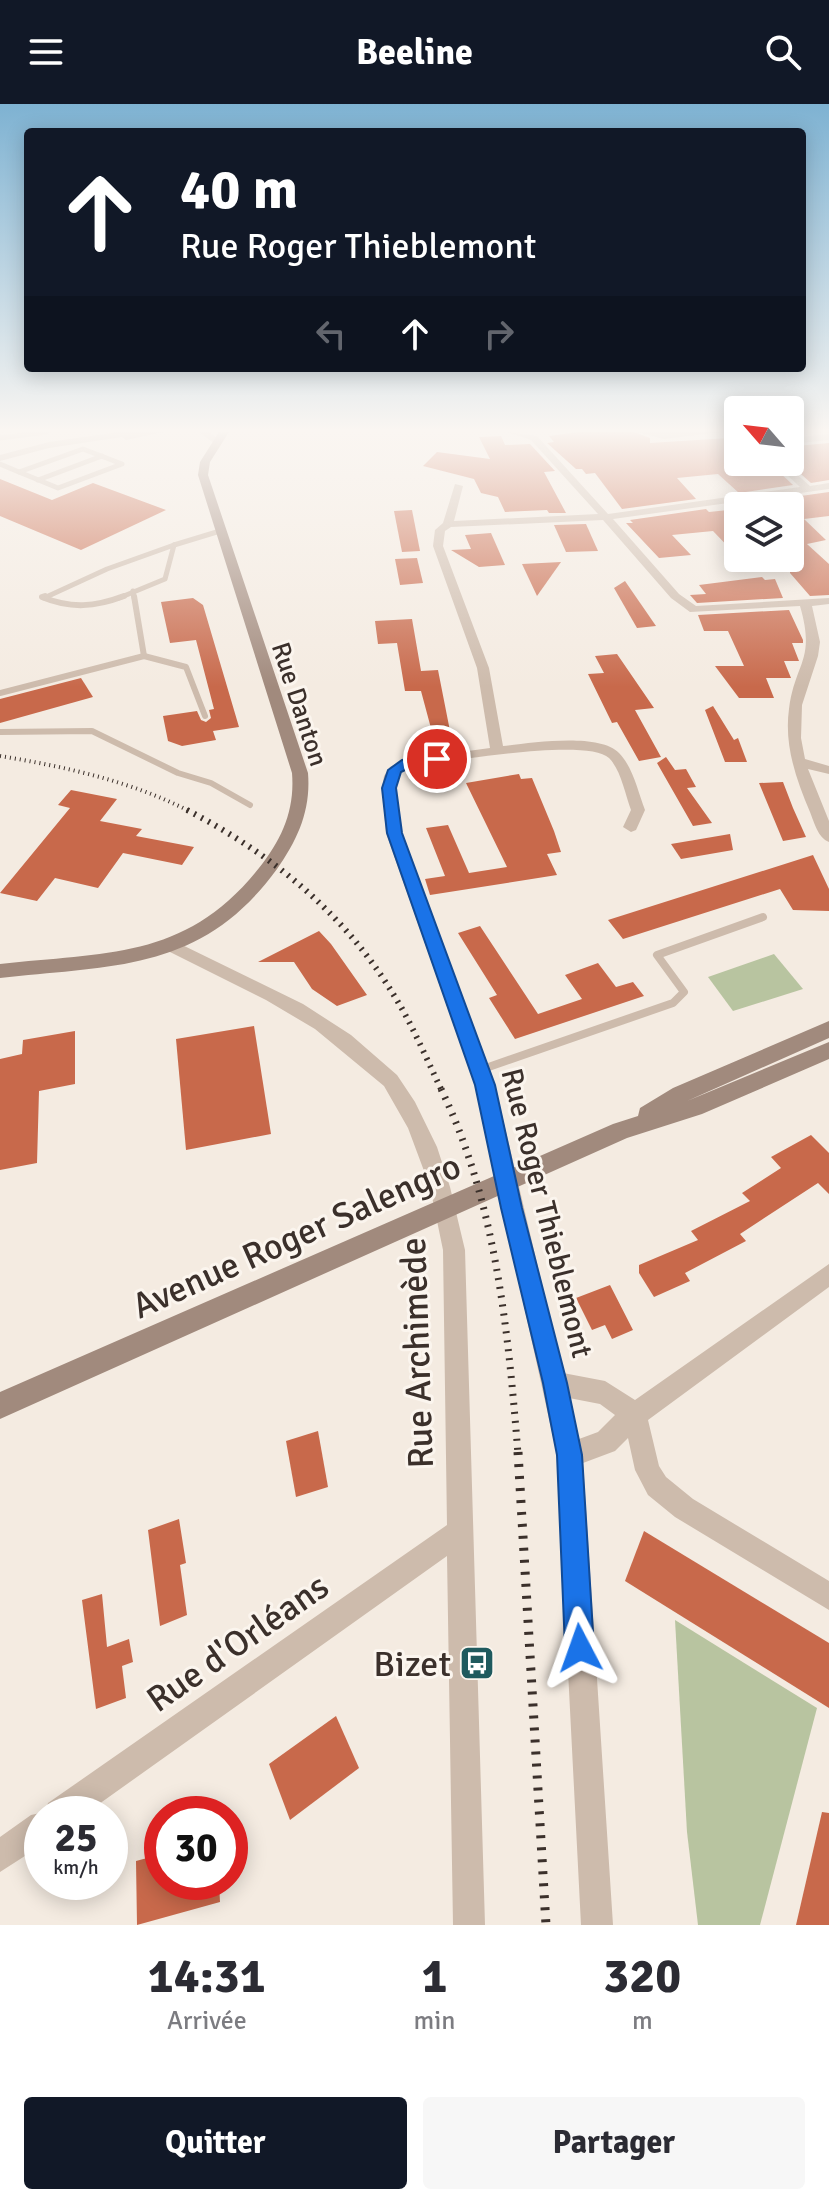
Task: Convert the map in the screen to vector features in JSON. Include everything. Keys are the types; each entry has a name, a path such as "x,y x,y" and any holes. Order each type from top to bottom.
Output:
{"street":[{"name":"Rue Danton","path":"170,945 187,940 245,896 288,839 301,809 300,773 216,517"},
{"path":"448,524 450,517"},
{"path":"497,751 483,668 438,546 440,530 448,524 606,517 675,596 694,610 829,601"},
{"path":"805,603 823,635 824,647 821,665 799,701 794,723 800,762 814,805 829,837"},
{"name":"Rue Roger Thieblemont","path":"597,1925 570,1455 480,1070 394,833 389,788 395,770 407,763 497,751 600,745 613,752 638,810 631,827"},
{"path":"800,762 829,770"},
{"path":"0,971 126,955 170,945"},
{"name":"Rue Archimède","path":"170,945 283,998 342,1038 395,1086 430,1151 444,1196 454,1250 469,1925"},
{"name":"Avenue Roger Salengro","path":"0,1406 621,1131 694,1108 828,1037"},
{"path":"570,1455 606,1442 634,1414 655,1402 829,1274"},
{"path":"555,1383 605,1393 634,1414 648,1470 657,1486 684,1508 829,1596"},
{"name":"Rue d'Orléans","path":"85,1796 459,1532"},
{"path":"0,1856 24,1839"}],"lane":[{"path":"174,544 165,579 90,607 59,606 42,597 132,558 174,544 220,531"},
{"path":"133,591 144,656"},
{"path":"0,693 144,656 186,667 205,716"},
{"path":"0,732 92,731 178,773 211,783 250,805"},
{"path":"480,1070 673,1003 684,992 657,955 763,917"}],"green space":[{"path":"774,954 803,989 733,1011 708,977"},
{"path":"675,1620 817,1708 760,1925 698,1925 687,1832"}],"building":[{"path":"2,517 151,517 81,550"},
{"path":"395,517 413,517 420,551 402,552"},
{"path":"651,517 724,517 724,542 713,531 672,535 691,555 659,558 626,523 633,523 630,520"},
{"path":"804,519 826,540 807,544 829,564 829,595 810,596 790,573 804,572"},
{"path":"586,524 598,551 566,552 554,525"},
{"path":"491,533 505,565 479,567 451,550 471,549 465,535"},
{"path":"417,558 423,583 400,585 395,559"},
{"path":"561,562 537,596 522,564"},
{"path":"762,577 765,580 775,579 783,598 697,603 690,595 706,594 699,585"},
{"path":"625,581 656,626 637,628 614,588"},
{"path":"193,598 203,605 239,727 213,731 216,740 182,746 168,741 163,716 197,711 201,720 206,722 211,718 209,710 214,709 196,640 170,643 161,602"},
{"path":"789,610 803,640 803,643 792,643 799,661 784,661 791,678 766,678 774,698 739,698 715,666 744,666 728,631 704,631 698,615"},
{"path":"412,619 421,671 438,670 450,731 432,732 421,691 405,691 397,643 378,644 375,621"},
{"path":"617,654 654,708 635,710 661,757 639,761 617,722 612,723 588,674 604,673 595,656"},
{"path":"81,678 93,697 0,723 0,699"},
{"path":"713,706 734,740 738,738 747,762 725,762 705,710"},
{"path":"666,757 675,770 686,769 696,787 687,788 712,823 693,826 657,763"},
{"path":"519,774 521,779 532,778 554,831 561,852 547,854 557,875 430,895 425,879 445,876 426,828 448,825 469,873 507,867 466,783"},
{"path":"783,782 806,837 783,841 759,783"},
{"path":"71,790 117,799 100,821 142,829 136,836 194,847 182,865 123,853 98,888 55,878 37,901 0,893 70,808 58,805"},
{"path":"730,834 733,850 681,859 671,844"},
{"path":"813,855 829,889 829,911 793,910 780,889 623,939 608,920"},
{"path":"480,926 538,1014 582,999 565,975 598,963 616,987 633,982 644,996 515,1039 489,998 497,995 458,933"},
{"path":"319,931 367,995 337,1006 312,989 294,962 258,962"},
{"path":"254,1026 271,1134 186,1150 176,1039"},
{"path":"75,1031 75,1084 39,1091 37,1163 0,1170 0,1059 22,1054 23,1040"},
{"path":"811,1135 829,1153 829,1194 818,1183 740,1234 746,1241 685,1273 690,1281 654,1297 639,1273 639,1265 698,1240 691,1231 750,1201 742,1193 781,1168 771,1157"},
{"path":"610,1285 633,1330 612,1339 605,1325 592,1330 576,1298"},
{"path":"318,1431 328,1487 296,1497 286,1441"},
{"path":"179,1519 186,1563 180,1565 187,1615 160,1626 148,1530"},
{"path":"644,1531 829,1643 829,1708 625,1581"},
{"path":"102,1594 107,1647 129,1639 133,1662 122,1666 126,1698 96,1709 82,1600"},
{"path":"336,1716 359,1768 290,1820 269,1764"},
{"path":"822,1812 829,1813 829,1925 796,1925"},
{"path":"144,1859 144,1900 220,1902 137,1925 136,1861"}],"railway":[{"path":"0,756 98,776 188,811"},
{"path":"188,811 248,846 330,913 375,967 402,1008 442,1091"},
{"path":"441,1089 460,1132 487,1221 504,1314 518,1454"},
{"path":"518,1452 546,1925"}],"place":[{"name":"Bizet","path":"477,1663"}],"route":[{"path":"437,759 407,763 391,776 389,788 394,833 485,1085 511,1208 555,1383 570,1455 580,1648"}]}
